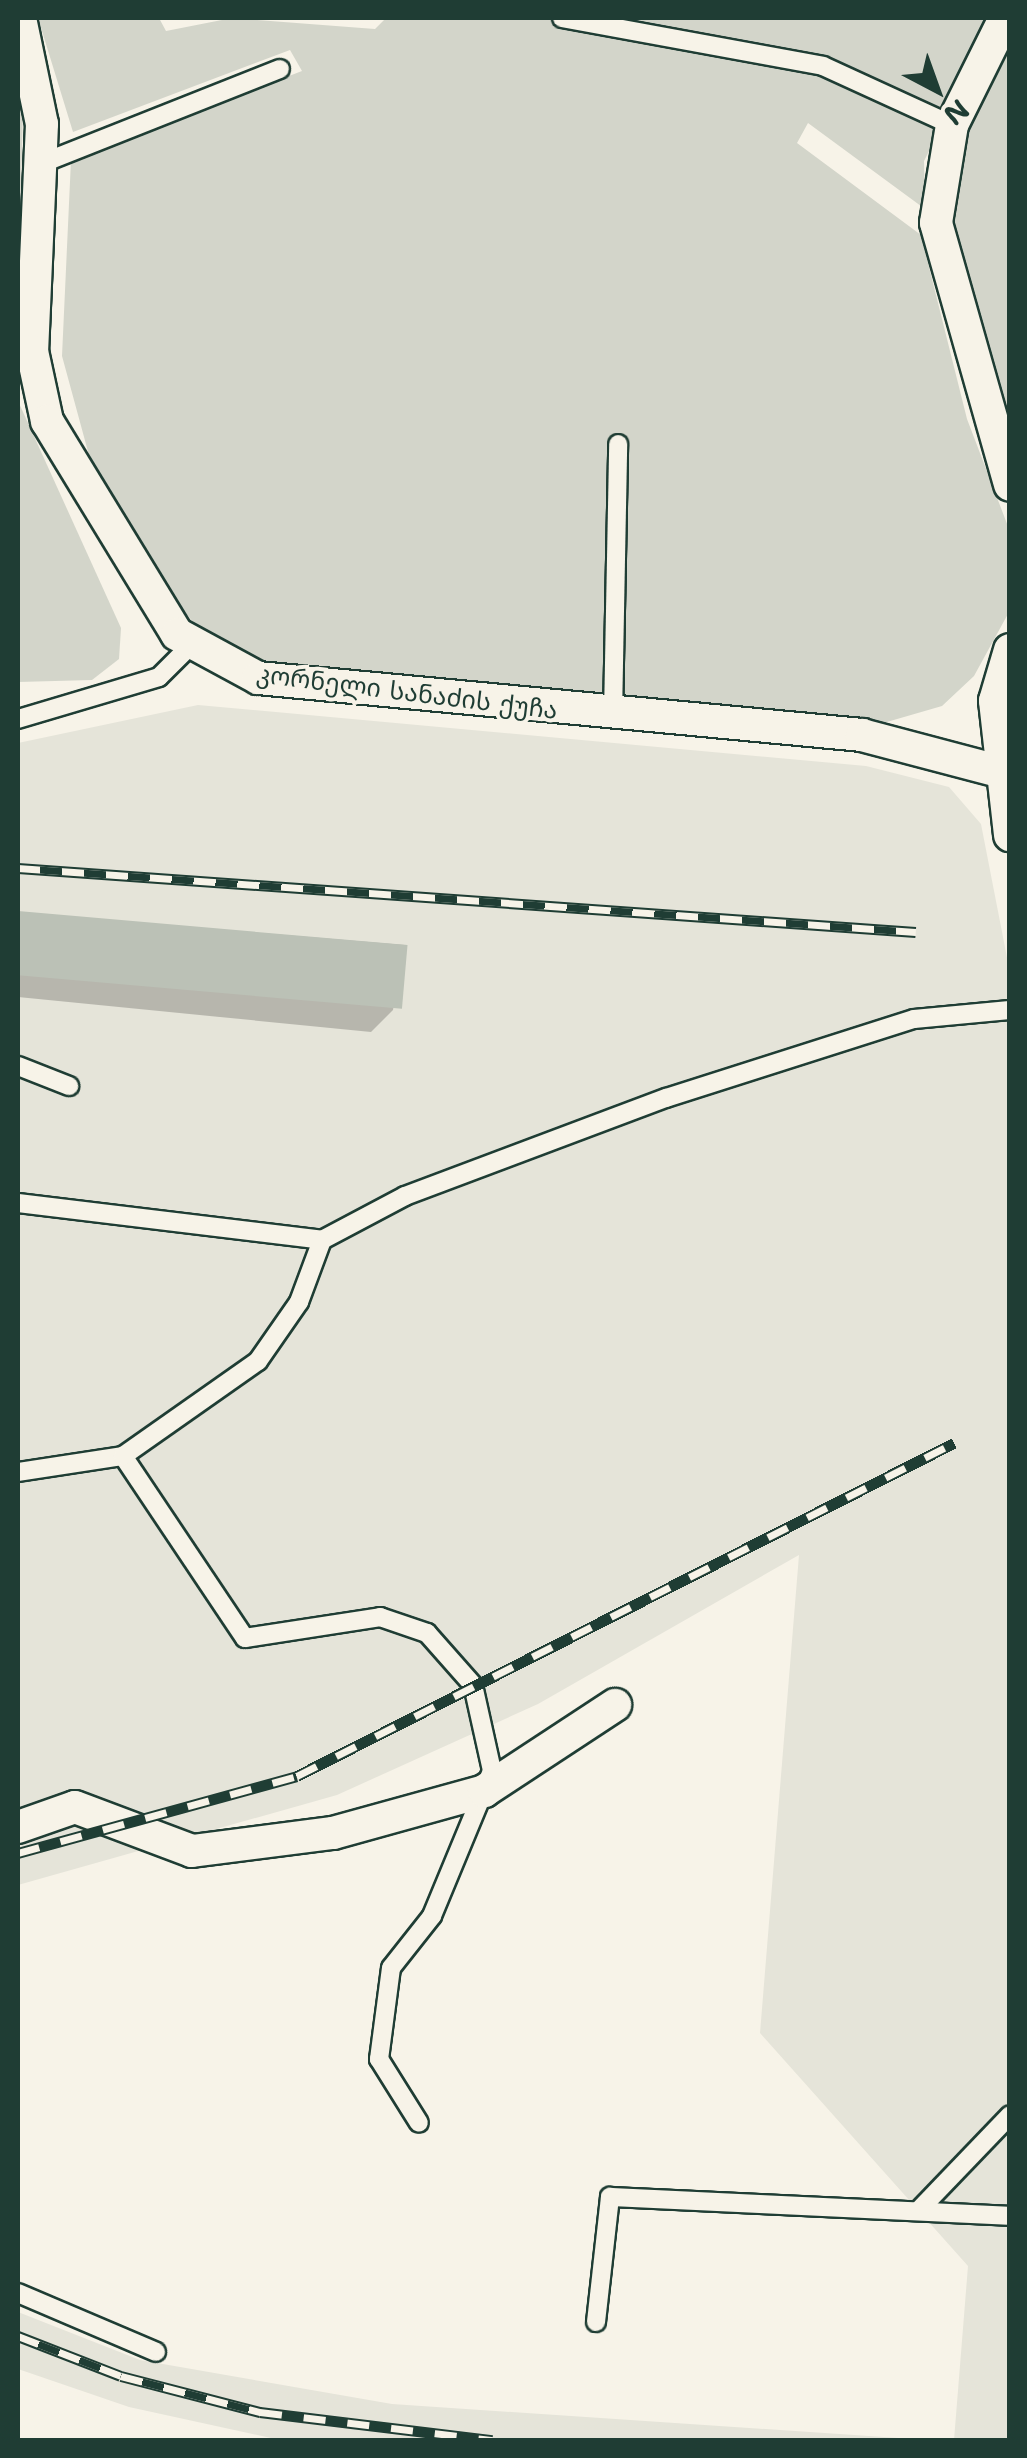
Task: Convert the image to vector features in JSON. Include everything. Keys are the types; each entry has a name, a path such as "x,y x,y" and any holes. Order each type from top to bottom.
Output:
{"street":[{"name":"კორნელი სანაძის ქუჩა","path":"20,18 42,124 25,348 47,421 176,634 258,678 613,716 862,734 998,772"},
{"path":"1006,18 952,125 936,223 942,272 1010,485"},
{"path":"1010,650 995,701 998,772 1010,835"},
{"path":"18,1828 74,1808 192,1851 333,1833 484,1792 615,1705"}],"lane":[{"path":"562,18 823,66 952,125"},
{"path":"40,164 280,69"},
{"path":"613,716 618,444"},
{"path":"18,719 159,677 193,644"},
{"path":"18,1203 322,1240 405,1196 666,1098 914,1019 1010,1010"},
{"path":"18,1066 69,1086"},
{"path":"18,1472 124,1456 258,1361 299,1302 322,1240"},
{"path":"124,1456 245,1638 380,1617 427,1633 473,1686 492,1771 432,1916 391,1968 379,2060 419,2123"},
{"path":"920,2209 1010,2115"},
{"path":"596,2322 610,2197 1010,2216"},
{"path":"18,2293 156,2352"}],"shaded area":[{"path":"38,18 159,18 166,31 232,18 375,29 386,18 996,18 924,161 925,209 808,123 797,143 921,235 967,419 1009,529 1009,612 974,676 942,706 873,726 263,668 209,641 137,555 93,470 62,356 71,160 302,71 290,50 73,132"},
{"path":"1009,28 1009,438 952,235 946,176"},
{"path":"18,85 23,106 18,318"},
{"path":"18,401 121,628 119,659 92,680 18,682"},
{"path":"198,705 866,766 949,787 981,824 1010,973 1009,2440 954,2440 968,2266 760,2033 799,1555 538,1704 337,1795 18,1885 18,743"},
{"path":"18,2312 140,2360 392,2404 928,2440 280,2440 129,2407 18,2369"}],"building":[{"path":"18,911 408,945 402,1009 18,975"}],"railway":[{"path":"18,868 916,932"},
{"path":"18,1853 297,1776 954,1443"},
{"path":"18,2336 121,2376 260,2412 492,2440"}]}
